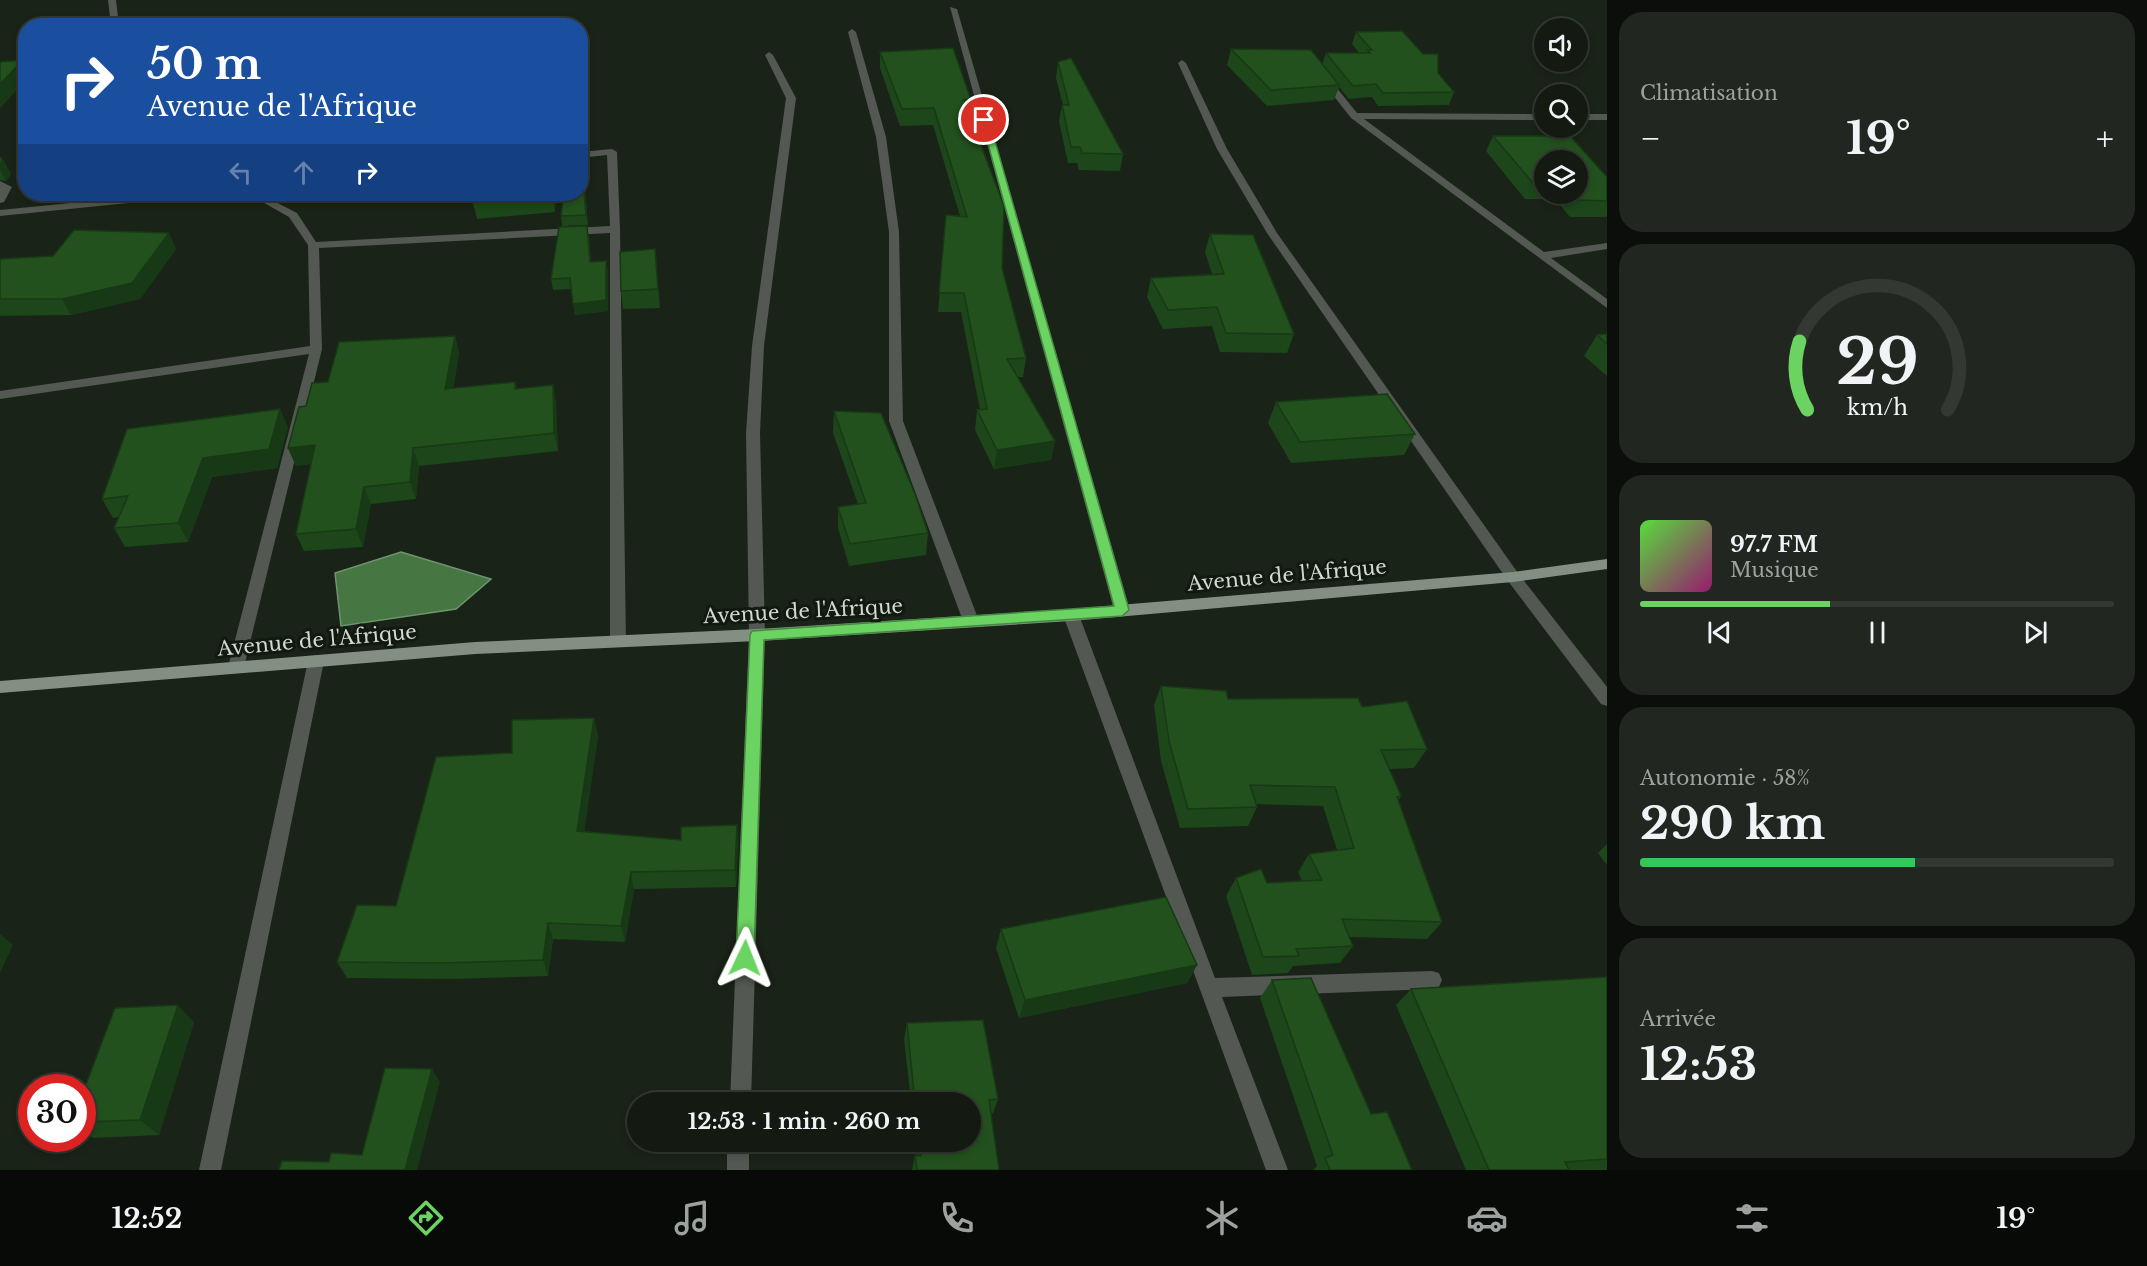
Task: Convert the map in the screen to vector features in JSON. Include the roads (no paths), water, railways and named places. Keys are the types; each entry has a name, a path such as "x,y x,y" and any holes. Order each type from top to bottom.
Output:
{"main road":[{"name":"Avenue de l'Afrique","path":"0,687 475,648 757,635 1071,615 1513,577 1607,564"}],"street":[{"path":"112,0 114,18"},
{"path":"953,9 1122,610"},
{"path":"852,32 881,137 894,232 896,421 971,621"},
{"path":"740,1092 757,635 753,433 757,357 791,98 769,55"},
{"path":"1182,63 1222,149 1272,233 1513,577 1607,699"},
{"path":"1318,71 1354,116 1607,305"},
{"path":"1354,116 1534,117"},
{"path":"1588,117 1607,117"},
{"path":"588,154 612,152 615,229 618,642"},
{"path":"0,184 7,187 0,200"},
{"path":"0,213 119,201"},
{"path":"236,667 316,349 313,245 293,215 266,201"},
{"path":"313,245 615,229"},
{"path":"1541,256 1607,246"},
{"path":"0,395 316,349"},
{"path":"1071,615 1128,776 1210,988 1276,1170"},
{"path":"210,1170 316,661"},
{"path":"1210,988 1432,980"},
{"path":"738,1152 738,1170"}]}
